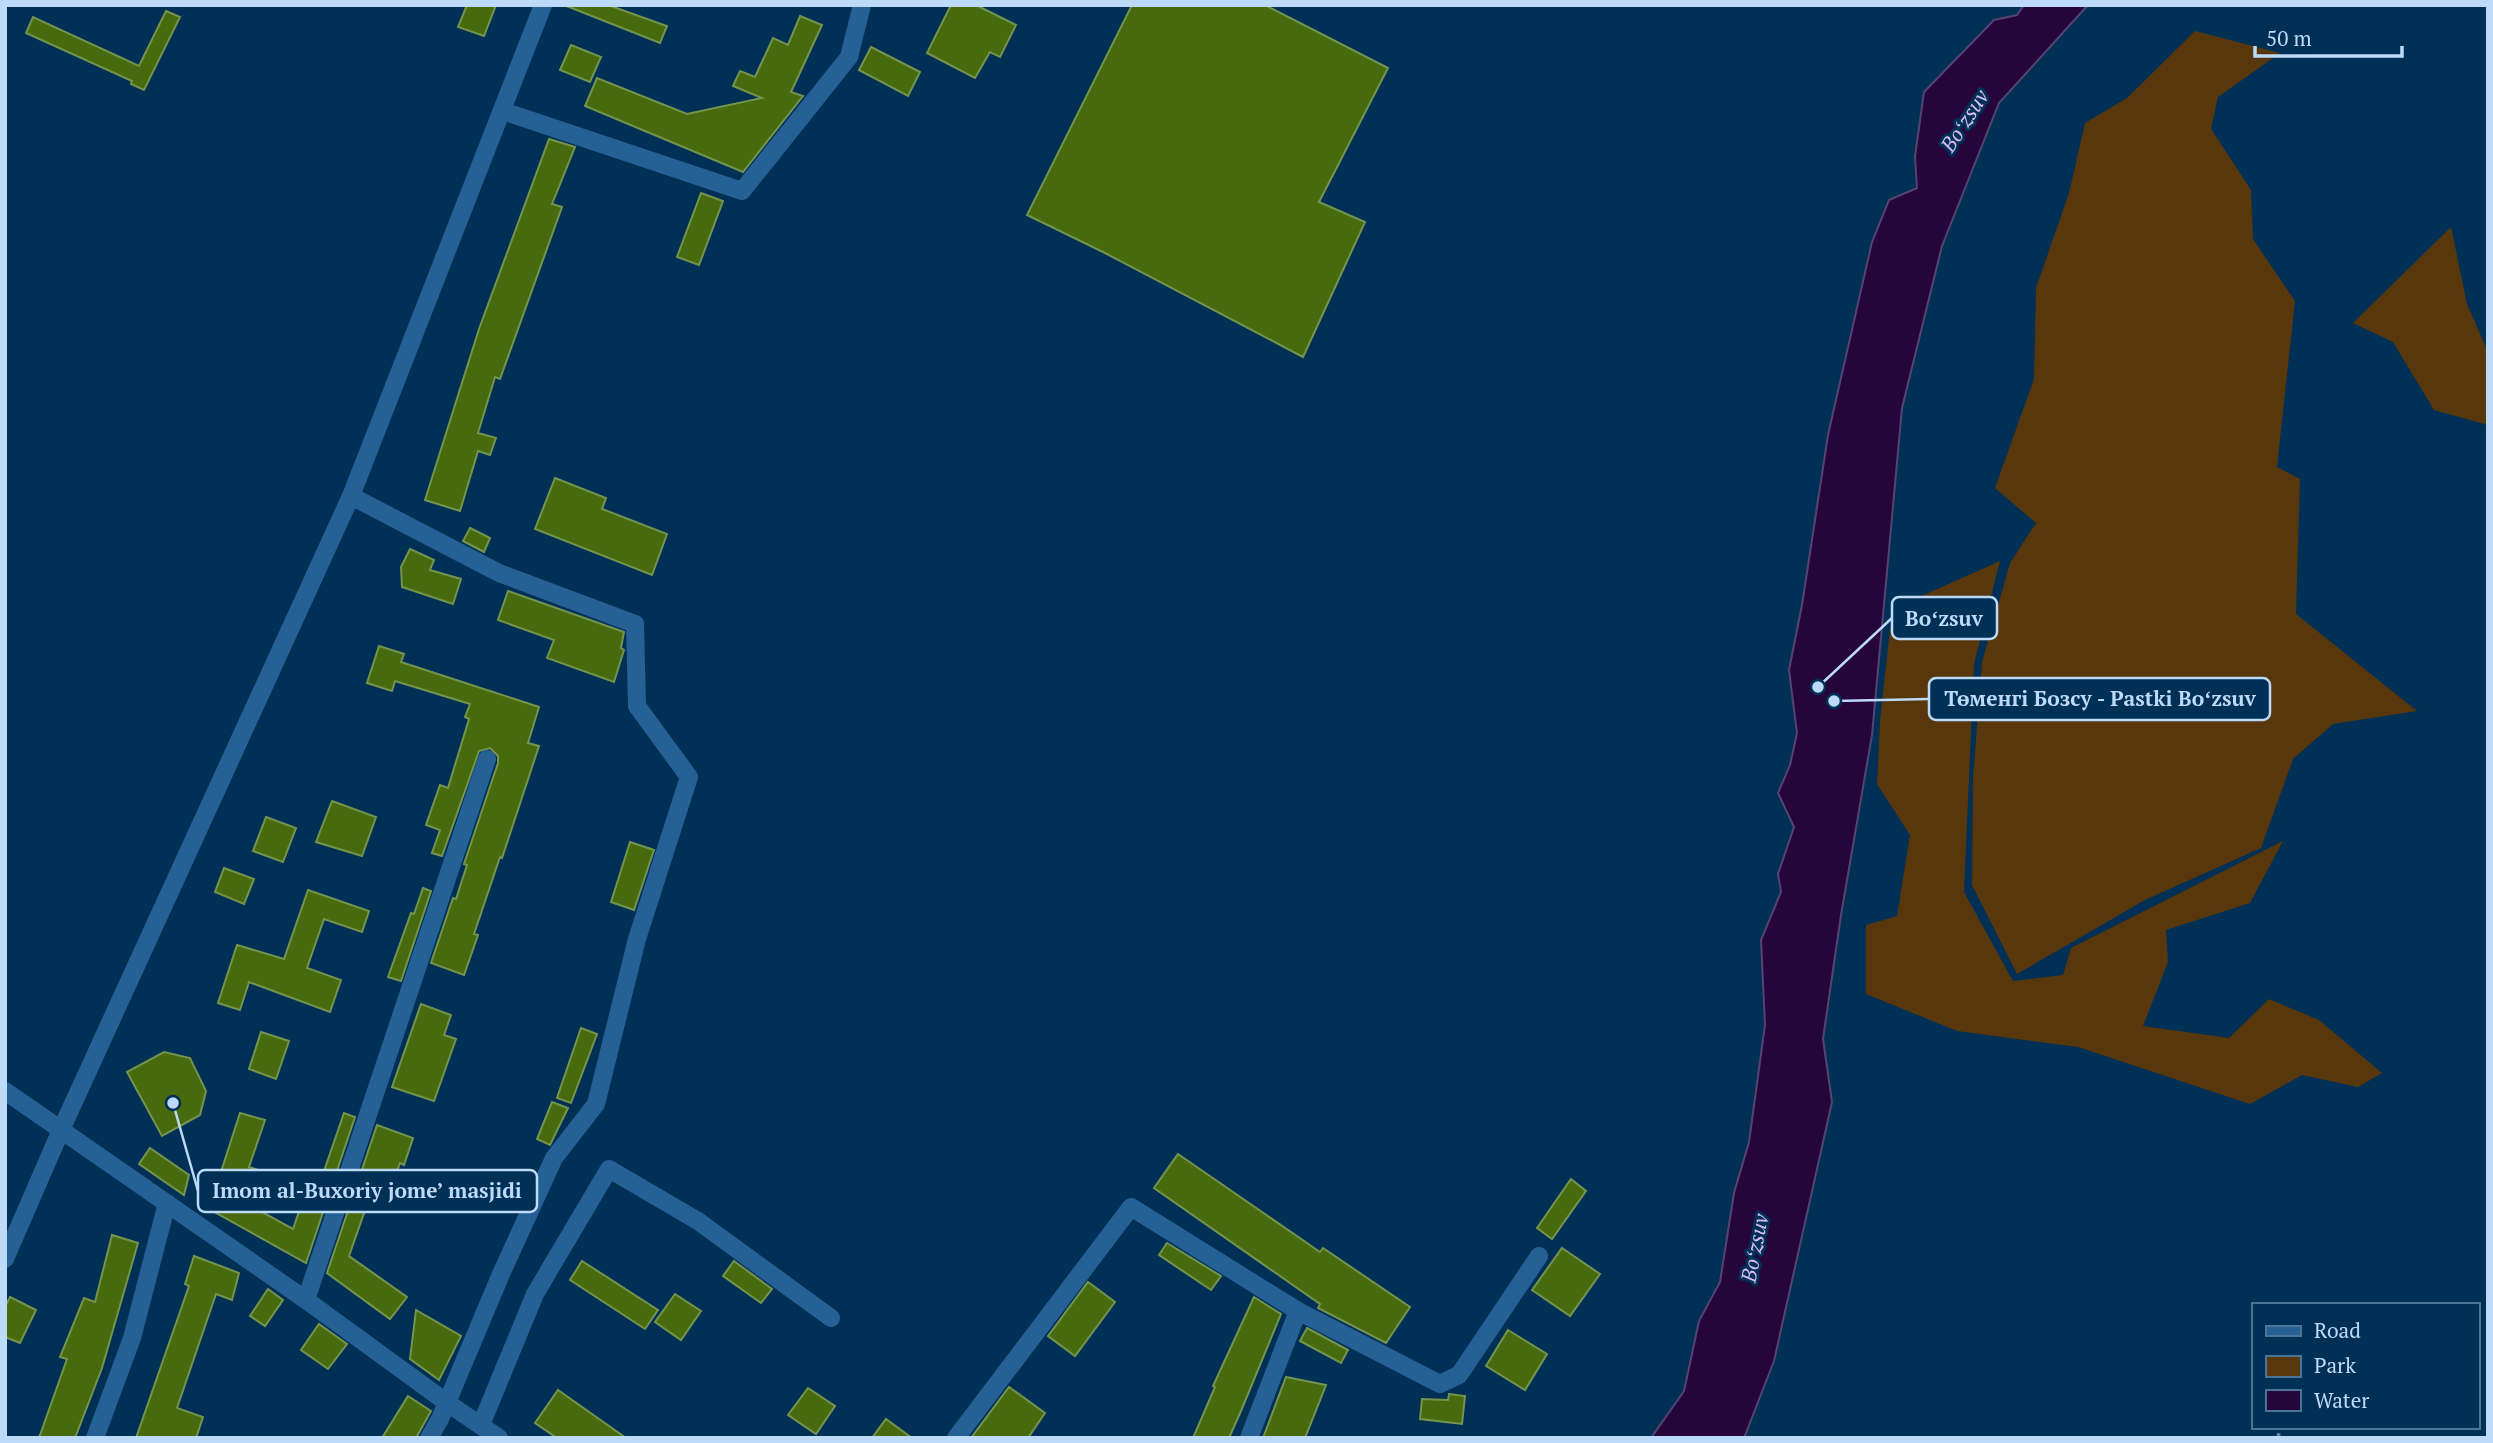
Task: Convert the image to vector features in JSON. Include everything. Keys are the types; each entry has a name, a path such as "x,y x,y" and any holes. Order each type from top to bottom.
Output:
{"street":[{"path":"5,1259 61,1130 351,496 544,5"},
{"path":"503,111 742,191 849,57 862,5"},
{"path":"351,496 499,573 635,624 636,706 689,777 637,939 596,1104 554,1158 501,1274 462,1412"},
{"path":"306,1300 487,759"},
{"path":"5,1091 499,1438"},
{"path":"429,1438 462,1412 609,1169 698,1221 831,1318"},
{"path":"95,1438 132,1338 167,1203"},
{"path":"956,1438 1131,1207 1298,1311 1440,1384 1459,1375 1539,1256"},
{"path":"1249,1438 1298,1311"}],"green space":[{"path":"2195,31 2280,53 2218,97 2211,129 2251,190 2253,239 2295,301 2277,467 2300,479 2296,614 2417,711 2333,724 2293,759 2261,848 2145,900 2017,974 1972,885 1973,778 1982,662 2010,563 2036,523 1995,488 2034,379 2036,288 2069,193 2085,123 2127,98"},
{"path":"2451,227 2467,304 2488,352 2488,425 2434,410 2393,342 2353,323"},
{"path":"2000,561 1974,664 1964,892 2013,981 2063,975 2071,948 2283,841 2250,903 2166,930 2168,962 2143,1026 2229,1038 2269,999 2319,1020 2382,1073 2358,1087 2302,1075 2250,1104 2078,1047 1957,1031 1866,994 1866,925 1897,916 1910,835 1877,784 1880,721 1890,629 1917,598"}],"water":[{"path":"2024,5 2088,5 1999,103 1942,246 1902,408 1872,735 1823,1039 1832,1102 1774,1361 1744,1438 1651,1438 1684,1391 1699,1321 1720,1282 1734,1193 1749,1142 1765,1025 1761,940 1781,892 1778,874 1794,827 1778,793 1790,765 1797,733 1789,670 1802,605 1828,435 1872,242 1889,200 1917,188 1915,156 1924,92 1994,20 2017,15"}],"building":[{"path":"467,5 496,5 484,36 458,27"},
{"path":"564,5 608,5 667,26 660,43"},
{"path":"951,5 976,5 1016,25 1000,57 990,52 975,78 927,53"},
{"path":"1132,5 1265,5 1388,68 1319,202 1365,222 1303,357 1027,215"},
{"path":"166,11 180,17 144,90 131,84 132,81 26,33 33,17 139,66"},
{"path":"800,16 822,25 791,92 803,96 743,172 585,106 597,78 687,114 762,98 733,86 740,71 755,77 773,38 788,45"},
{"path":"571,45 601,57 590,82 560,70"},
{"path":"871,47 920,72 908,96 859,70"},
{"path":"549,139 575,147 552,204 562,207 500,379 495,377 478,433 496,438 490,455 478,451 460,511 425,500 479,329"},
{"path":"701,193 723,201 699,265 677,257"},
{"path":"555,478 606,498 602,509 667,534 652,575 535,529"},
{"path":"470,528 490,538 484,552 463,541"},
{"path":"410,549 434,560 430,570 461,579 453,604 402,587 401,567"},
{"path":"508,591 624,632 621,648 624,650 614,682 547,658 554,640 498,620"},
{"path":"379,646 404,654 401,662 539,707 528,743 539,746 474,934 478,935 464,975 431,963 453,898 456,899 467,865 464,864 498,763 498,756 490,748 479,751 442,856 432,853 440,830 426,825 440,785 448,788 469,719 465,717 470,704 395,681 392,691 367,683"},
{"path":"332,801 376,817 362,856 316,842"},
{"path":"266,817 296,828 283,862 253,851"},
{"path":"630,842 654,850 634,910 611,902"},
{"path":"224,868 254,879 244,904 215,892"},
{"path":"423,888 431,891 401,981 388,977 411,913 414,914"},
{"path":"308,890 369,911 362,932 324,919 307,968 341,980 330,1012 249,982 240,1010 218,1003 237,945 284,959"},
{"path":"421,1004 451,1015 444,1035 456,1039 434,1101 392,1087"},
{"path":"581,1028 597,1034 571,1103 557,1098"},
{"path":"261,1032 289,1041 276,1079 249,1069"},
{"path":"164,1052 190,1058 206,1091 200,1115 162,1136 127,1072"},
{"path":"552,1102 568,1108 550,1145 537,1139"},
{"path":"240,1113 265,1120 249,1167 261,1171 249,1205 293,1229 305,1194 315,1197 344,1113 355,1117 306,1263 209,1209"},
{"path":"377,1125 413,1138 404,1165 400,1163 385,1205 369,1199 349,1256 407,1297 390,1319 327,1273"},
{"path":"150,1148 189,1175 184,1195 139,1164"},
{"path":"1178,1154 1320,1252 1323,1248 1410,1307 1386,1343 1318,1308 1320,1304 1154,1188"},
{"path":"1571,1179 1586,1191 1552,1239 1537,1228"},
{"path":"112,1235 138,1243 102,1368 75,1438 39,1438 67,1359 60,1357 84,1298 95,1302"},
{"path":"1167,1243 1221,1276 1211,1290 1159,1255"},
{"path":"1562,1248 1600,1274 1570,1316 1532,1290"},
{"path":"194,1256 239,1273 232,1300 216,1294 177,1408 203,1417 196,1438 136,1438 189,1286 185,1284"},
{"path":"582,1261 658,1310 645,1329 570,1280"},
{"path":"734,1261 772,1289 761,1303 723,1276"},
{"path":"1088,1282 1115,1302 1075,1356 1048,1336"},
{"path":"268,1289 283,1300 265,1326 250,1316"},
{"path":"675,1294 701,1311 681,1340 655,1322"},
{"path":"10,1297 36,1310 20,1343 5,1337 5,1307"},
{"path":"1254,1297 1281,1314 1241,1411 1229,1438 1193,1438 1215,1387 1213,1386"},
{"path":"416,1310 461,1336 439,1380 410,1359"},
{"path":"319,1324 347,1344 328,1369 301,1350"},
{"path":"1307,1328 1348,1350 1341,1363 1300,1341"},
{"path":"1508,1330 1547,1354 1525,1390 1486,1366"},
{"path":"1286,1377 1326,1385 1305,1438 1263,1438"},
{"path":"1009,1387 1045,1413 1028,1438 971,1438"},
{"path":"808,1388 835,1406 816,1434 788,1415"},
{"path":"558,1390 626,1438 557,1438 535,1423"},
{"path":"1449,1394 1465,1396 1462,1424 1420,1419 1422,1399 1448,1400"},
{"path":"408,1396 431,1411 416,1438 382,1438"},
{"path":"886,1419 912,1438 872,1438"}],"place":[{"name":"Boʻzsuv","path":"1818,687"},
{"name":"Төменгі Бозсу - Pastki Boʻzsuv","path":"1834,701"},
{"name":"Imom al-Buxoriy jome’ masjidi","path":"173,1103"}]}
